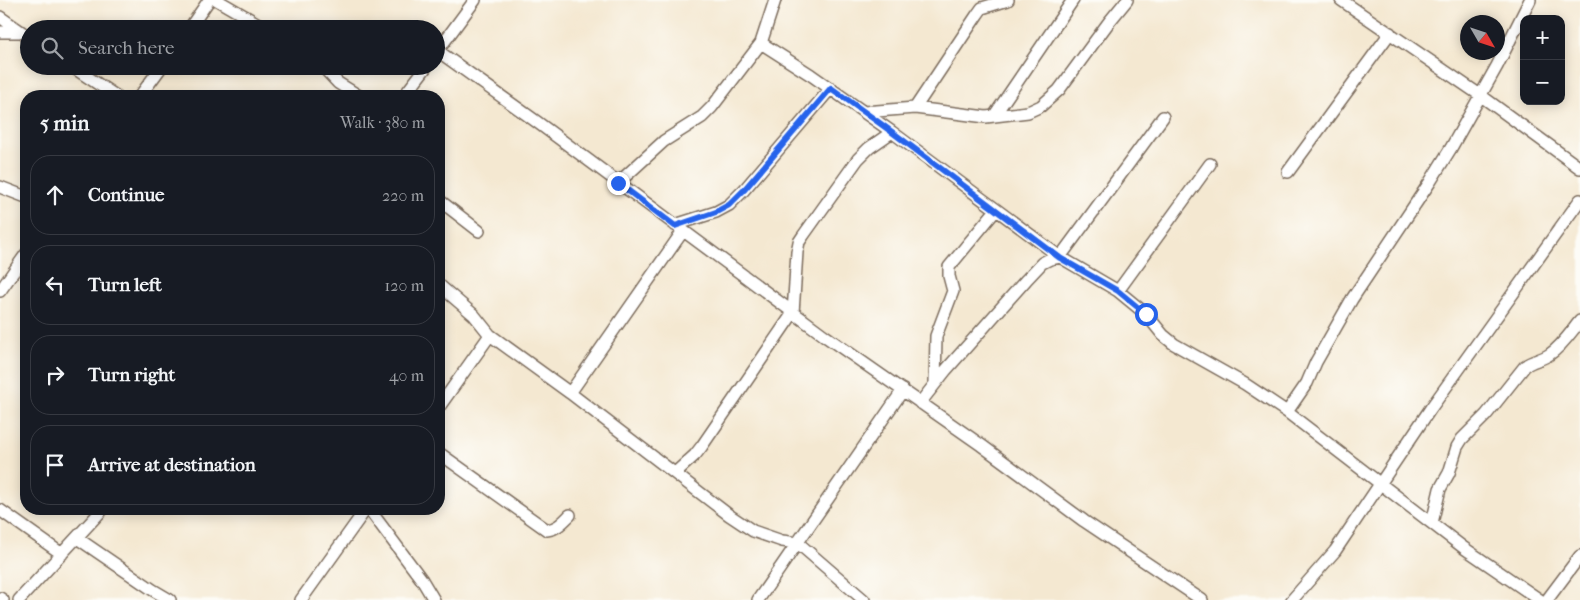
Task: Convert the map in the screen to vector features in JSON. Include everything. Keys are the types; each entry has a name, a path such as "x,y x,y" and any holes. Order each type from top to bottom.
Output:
{"street":[{"path":"196,20 210,0"},
{"path":"218,0 252,20"},
{"path":"445,41 475,0"},
{"path":"618,183 656,147 702,117 712,107 761,43 775,0"},
{"path":"915,108 982,8 1008,0"},
{"path":"994,116 1073,0"},
{"path":"864,112 915,108 986,116 1028,112 1041,106 1060,90 1108,22 1126,0"},
{"path":"1341,0 1480,95 1580,168"},
{"path":"1287,412 1307,383 1316,362 1352,299 1430,182 1480,95 1530,0"},
{"path":"0,17 20,31"},
{"path":"0,32 20,34"},
{"path":"1288,172 1390,33"},
{"path":"761,43 831,88 1060,258 1118,291 1142,310 1163,336 1246,384 1287,412 1464,548 1540,600"},
{"path":"445,58 537,122 793,312 1084,521 1202,600"},
{"path":"84,75 107,90"},
{"path":"144,90 155,75"},
{"path":"330,75 338,83 349,90"},
{"path":"408,90 419,75"},
{"path":"570,393 679,228 729,205 831,88"},
{"path":"920,403 992,318 1042,263 1050,259 1060,258 1163,117"},
{"path":"675,473 702,446 793,312 799,242 858,159 869,148 892,132"},
{"path":"1118,291 1210,164"},
{"path":"0,187 20,195"},
{"path":"1292,600 1335,551 1480,338 1580,200"},
{"path":"445,205 479,231"},
{"path":"936,383 936,336 954,291 949,276 949,267 996,210"},
{"path":"0,291 20,263"},
{"path":"445,290 474,315 490,335 570,393 728,515 753,531 782,541 798,543 864,600"},
{"path":"1432,523 1440,488 1449,473 1457,447 1462,439 1486,415 1525,366 1531,361 1548,356 1557,349 1580,320"},
{"path":"445,399 490,335"},
{"path":"758,600 903,390"},
{"path":"445,457 547,530 559,526 570,515"},
{"path":"0,510 62,554"},
{"path":"19,600 98,515"},
{"path":"301,600 364,515"},
{"path":"373,515 422,580 434,600"},
{"path":"77,538 170,600"},
{"path":"1547,600 1580,556"}],"route":[{"path":"618,183 675,226 716,212 729,205 744,190 831,88 1060,258 1118,291 1146,314"}]}
